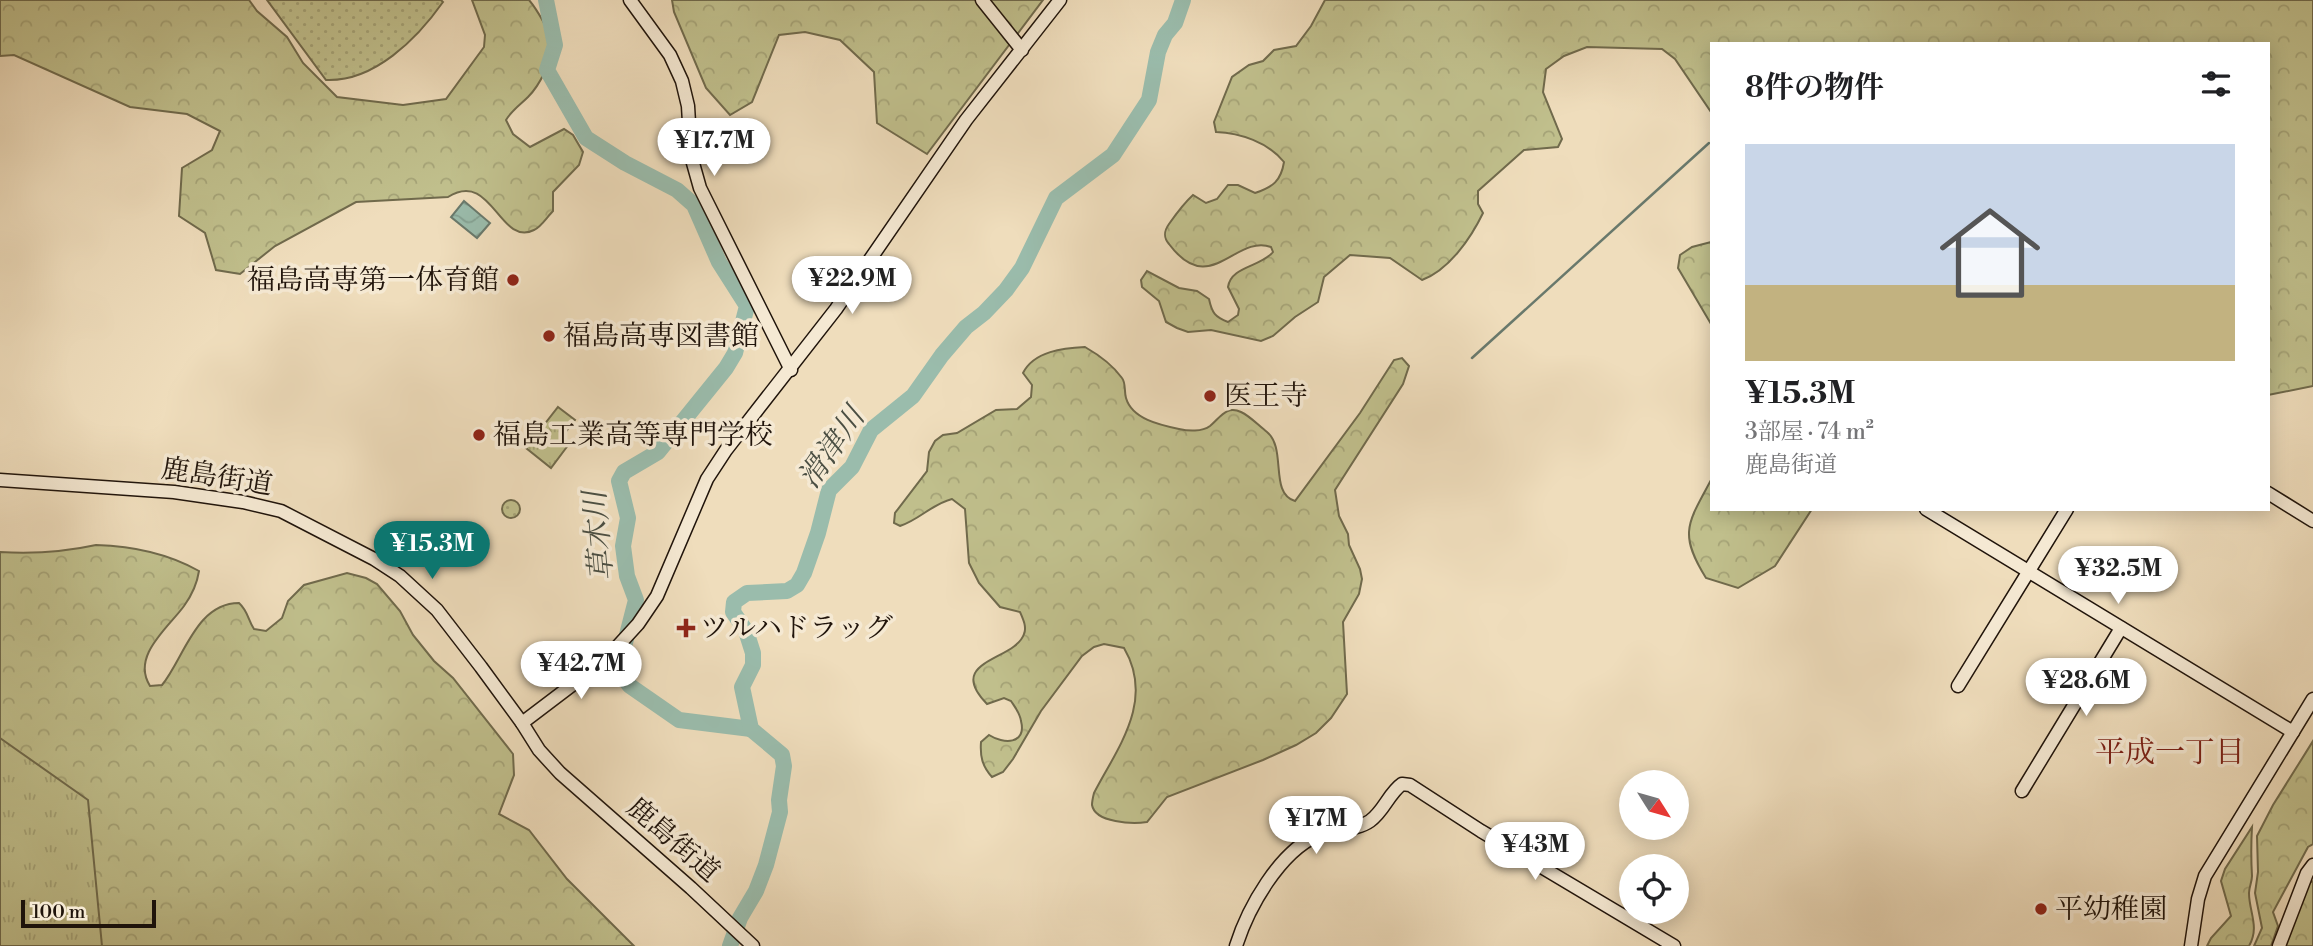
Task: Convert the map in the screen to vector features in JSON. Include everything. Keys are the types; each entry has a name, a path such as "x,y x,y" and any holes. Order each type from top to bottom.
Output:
{"street":[{"path":"630,0 670,55 682,81 688,106 691,156 700,188 790,370"},
{"path":"982,0 1022,50"},
{"path":"522,723 616,649 638,624 657,596 706,479 750,417 836,309 966,120 1060,0"},
{"name":"鹿島街道","path":"0,480 215,497 243,502 290,516 374,559 419,593 462,641 539,750 560,773 753,946"},
{"path":"2270,494 2313,521"},
{"path":"1929,511 2293,732"},
{"path":"1958,686 2066,511"},
{"path":"2022,791 2121,628"},
{"path":"2191,946 2198,899 2205,876 2313,699"},
{"path":"1236,946 1244,920 1269,879 1290,855 1318,835 1368,823 1384,808 1402,784 1410,785 1480,831 1674,946"},
{"path":"2279,946 2306,873 2313,865"}],"green space":[{"path":"0,0 249,0 257,11 287,37 303,63 337,97 403,105 446,99 484,47 485,35 472,0 529,0 549,33 551,50 548,65 537,86 506,120 513,134 530,147 564,129 573,135 583,152 579,165 553,192 553,211 534,230 522,232 512,228 485,200 475,193 463,191 448,197 356,202 275,246 240,274 216,270 205,233 179,216 182,168 212,150 220,131 187,114 130,107 14,55 0,56"},
{"path":"267,0 443,2 420,30 393,56 361,74 326,80"},
{"path":"672,0 1043,0 927,154 877,123 874,72 840,40 805,32 779,35 752,102 730,115 706,88 674,12"},
{"path":"1325,0 2313,0 2313,386 2270,395 2270,42 1710,42 1710,111 1675,59 1662,49 1587,47 1564,56 1546,69 1543,92 1562,139 1558,147 1524,150 1478,191 1478,204 1483,213 1466,243 1441,269 1422,280 1390,258 1350,255 1324,277 1318,302 1273,336 1261,341 1211,330 1188,332 1177,328 1166,322 1159,301 1142,287 1141,280 1147,271 1179,288 1197,291 1209,299 1217,316 1228,322 1238,315 1239,309 1228,287 1230,280 1273,252 1271,247 1258,245 1210,266 1197,266 1184,259 1169,244 1165,232 1193,195 1206,203 1217,199 1228,185 1238,185 1255,193 1271,186 1278,179 1284,162 1277,155 1253,140 1216,132 1214,122 1232,77 1249,65 1263,61 1274,50 1296,46"},
{"path":"1710,242 1710,322 1678,268 1680,255 1692,247"},
{"path":"1085,347 1105,360 1122,378 1126,398 1134,411 1155,423 1195,430 1207,428 1227,411 1236,410 1248,416 1273,439 1282,490 1287,497 1295,501 1360,413 1394,360 1402,358 1409,366 1403,384 1335,490 1339,516 1348,534 1349,545 1362,579 1359,594 1343,622 1347,694 1331,718 1316,733 1263,760 1167,797 1147,822 1107,819 1100,816 1092,805 1094,793 1130,723 1134,705 1136,687 1133,668 1124,648 1104,644 1094,647 1082,656 1041,711 1013,759 1003,772 992,777 982,761 981,742 989,735 1007,741 1017,738 1022,729 1021,721 1011,701 1004,698 987,704 976,689 973,678 977,670 986,663 1018,643 1025,631 1022,617 1020,612 1000,607 979,583 969,563 965,509 952,499 900,526 894,523 895,513 927,471 929,452 935,441 943,435 957,433 996,410 1017,409 1031,397 1032,385 1023,373 1034,360 1050,352"},
{"path":"558,407 575,420 561,438 569,444 551,468 526,448"},
{"path":"1710,482 1710,511 1811,511 1775,566 1738,588 1706,578 1697,563 1689,539 1689,528"},
{"path":"507,500 515,500 520,509 518,516 507,518 502,513 502,505"},
{"path":"96,545 149,552 175,559 199,571 189,598 148,653 145,675 150,686 162,685 202,622 224,605 239,603 254,629 266,631 282,618 288,601 304,585 347,573 377,584 400,611 413,635 434,661 453,678 513,754 514,775 499,814 529,830 567,879 634,946 5,946 0,937 0,552 48,552"},
{"path":"0,738 88,800 102,946 0,946"},
{"path":"2313,741 2313,844 2308,847 2273,912 2278,926 2271,946 2254,946 2262,928 2255,893 2258,872 2257,836"},
{"path":"2252,827 2249,900 2254,926 2252,939 2249,946 2207,946 2231,916 2221,881 2225,869"},
{"path":"2313,881 2313,946 2285,946 2309,883"}],"water":[{"path":"464,201 490,223 477,238 451,217"}],"waterway":[{"name":"草木川","path":"546,0 555,45 547,70 586,138 625,163 677,190 694,205 719,262 747,306 735,353 726,368 658,452 624,472 619,481 628,518 623,546 627,576 636,600 619,666 622,676 630,686 679,720 751,729"},
{"name":"滑津川","path":"730,946 740,918 756,891 766,865 780,812 784,766 782,755 751,729 742,687 753,665 753,653 746,631 733,612 734,602 747,593 787,591 797,585 818,533 829,490 852,467 871,430 913,396 966,327 1006,290 1022,268 1056,198 1113,155 1149,100 1158,52 1165,35 1175,23 1183,0"},
{"path":"1472,358 1709,143"}],"place":[{"name":"福島高専第一体育館","path":"513,280"},
{"name":"福島高専図書館","path":"549,336"},
{"name":"医王寺","path":"1210,396"},
{"name":"福島工業高等専門学校","path":"479,435"},
{"name":"ツルハドラッグ","path":"686,628"},
{"name":"平幼稚園","path":"2041,909"}],"district":[{"name":"平成一丁目","path":"2170,753"}]}
